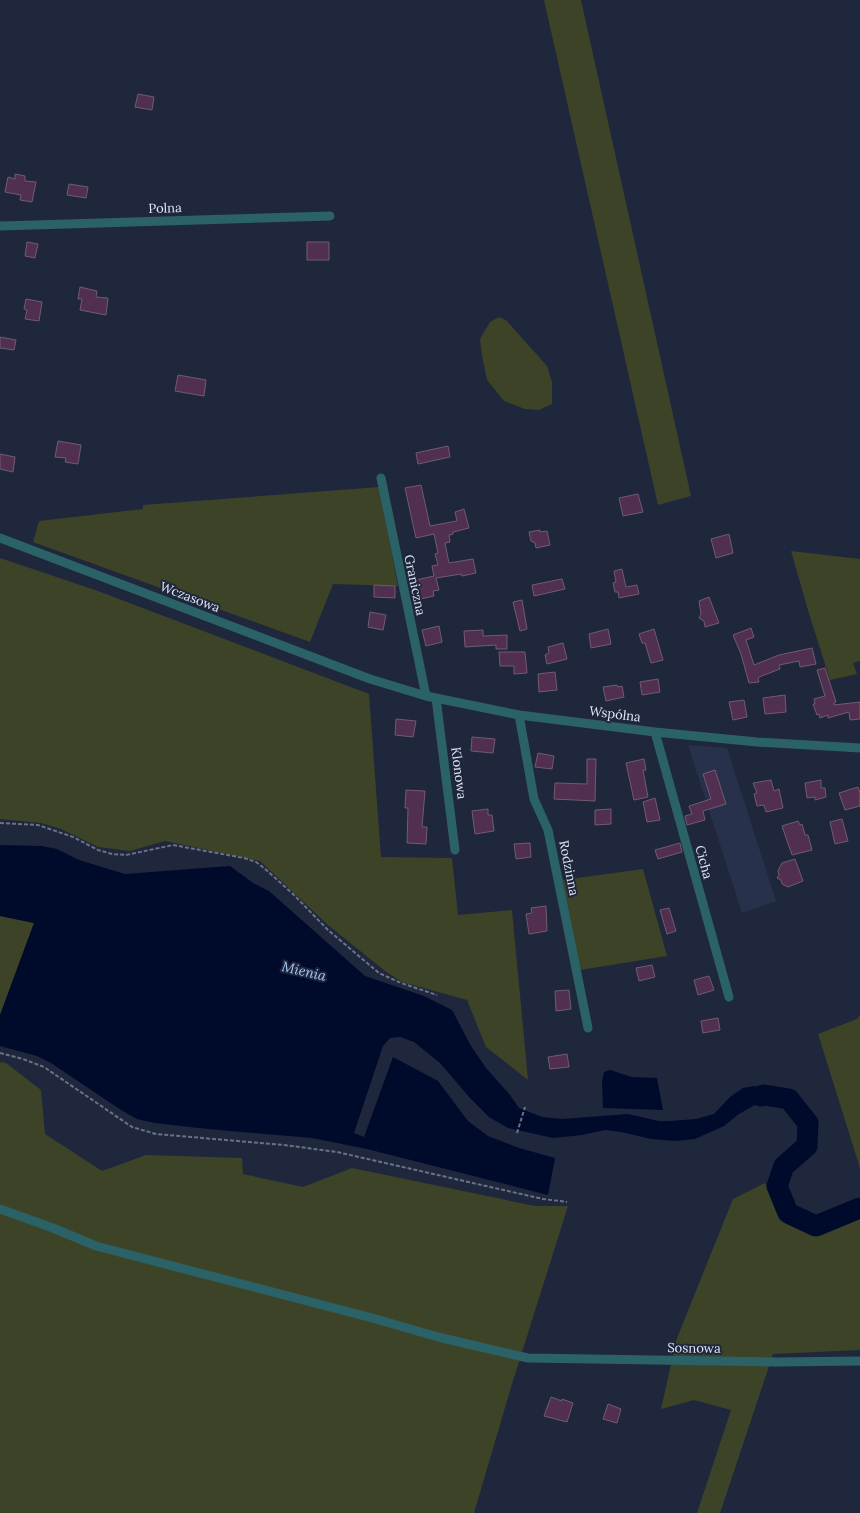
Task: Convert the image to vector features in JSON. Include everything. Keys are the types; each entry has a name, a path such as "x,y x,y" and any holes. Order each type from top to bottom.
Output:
{"street":[{"name":"Polna","path":"0,226 330,216"},
{"name":"Graniczna","path":"381,478 426,696"},
{"name":"Wczasowa","path":"0,538 370,679"},
{"name":"Wspólna","path":"370,679 426,696 519,715 655,732 757,742 860,748"},
{"name":"Klonowa","path":"436,698 455,850"},
{"name":"Rodzinna","path":"519,715 534,799 548,830 588,1028"},
{"name":"Cicha","path":"655,732 729,997"},
{"name":"Sosnowa","path":"0,1209 53,1228 96,1246 376,1319 438,1337 528,1358 778,1362 860,1361"}],"path":[{"path":"0,823 38,825 68,835 98,850 112,854 126,855 173,846 244,858 256,862 293,894 328,930 379,973 401,983 437,995"},
{"path":"0,1053 23,1059 44,1067 132,1127 156,1134 284,1145 337,1152 543,1199 567,1202"},
{"path":"517,1133 525,1106"}],"shaded area":[{"path":"688,745 727,748 776,901 742,913"}],"green space":[{"path":"544,0 581,0 691,496 658,505"},
{"path":"499,317 507,321 547,366 552,382 552,404 539,410 525,409 504,401 487,380 480,339 490,322"},
{"path":"379,487 398,586 333,584 310,642 33,542 39,521 143,509 143,505"},
{"path":"791,551 860,559 860,661 853,663 857,674 830,680"},
{"path":"0,558 98,591 369,694 381,857 452,858 458,915 512,910 528,1080 486,1047 467,1000 402,982 385,971 328,925 260,861 165,841 130,851 98,847 61,829 41,823 0,819"},
{"path":"643,869 667,956 580,970 563,880"},
{"path":"0,916 34,923 0,1015"},
{"path":"860,1015 860,1168 818,1034 857,1019"},
{"path":"0,1062 6,1063 41,1090 45,1134 102,1171 146,1155 242,1158 243,1174 303,1187 352,1168 535,1206 568,1206 512,1384 474,1513 0,1513"},
{"path":"765,1183 787,1224 812,1236 860,1219 860,1350 773,1354 720,1513 697,1513 731,1410 694,1400 661,1409 677,1338 733,1199"}],"water":[{"name":"Mienia","path":"0,845 42,846 57,849 79,860 125,874 230,866 253,883 269,891 365,976 424,996 452,1010 471,1046 486,1068 510,1095 519,1108 542,1117 562,1119 628,1114 659,1121 696,1119 714,1114 730,1097 743,1088 754,1086 762,1089 778,1088 796,1096 777,1106 767,1100 739,1114 724,1126 695,1139 675,1141 651,1139 605,1130 582,1135 553,1138 508,1128 489,1117 470,1098 440,1063 414,1042 400,1037 390,1038 383,1046 354,1133 364,1137 393,1057 438,1081 468,1121 488,1136 519,1148 555,1158 548,1195 367,1149 312,1138 208,1129 155,1123 137,1119 51,1063 37,1056 0,1046 0,1015 34,923 0,916"},
{"path":"610,1070 632,1077 657,1078 663,1110 603,1108 602,1082 604,1072"}],"building":[{"path":"138,94 154,97 152,110 135,107"},
{"path":"15,174 25,176 25,181 36,182 32,202 20,200 21,195 5,192 8,177 15,179"},
{"path":"69,184 88,187 86,198 67,195"},
{"path":"27,242 38,244 35,258 25,256"},
{"path":"307,242 329,242 329,260 307,260"},
{"path":"80,287 97,291 96,297 108,298 106,315 80,310 82,299 78,299"},
{"path":"26,299 42,302 39,321 25,319 27,310 24,309"},
{"path":"0,337 16,340 14,350 0,348"},
{"path":"178,375 206,380 204,396 175,391"},
{"path":"58,441 81,445 78,464 65,462 66,458 55,457"},
{"path":"448,446 450,457 418,464 416,453"},
{"path":"0,454 15,457 13,472 0,469"},
{"path":"421,485 430,526 457,521 455,512 464,509 469,528 453,532 453,534 449,535 450,542 445,543 449,563 473,559 476,573 462,576 461,574 436,578 439,590 433,591 434,596 420,599 419,592 415,590 417,587 416,580 434,576 432,566 438,565 435,554 438,553 434,534 416,538 405,488"},
{"path":"638,494 643,512 623,516 619,498"},
{"path":"540,530 540,532 547,531 550,545 536,548 535,543 531,541 529,532"},
{"path":"729,534 733,553 716,558 711,539"},
{"path":"622,569 626,587 637,585 639,594 619,598 618,592 615,592 613,583 616,582 614,571"},
{"path":"562,579 565,589 534,596 532,585"},
{"path":"374,585 395,586 395,598 374,597"},
{"path":"709,597 719,623 705,627 704,621 699,618 701,614 699,601"},
{"path":"522,600 527,629 520,631 513,602"},
{"path":"370,612 386,615 383,630 368,627"},
{"path":"439,626 442,642 426,646 422,630"},
{"path":"751,628 754,637 746,640 754,665 779,655 812,648 816,664 800,667 799,661 779,665 780,669 759,677 759,682 749,683 741,654 733,635"},
{"path":"608,629 611,644 591,648 589,634"},
{"path":"654,629 663,660 651,663 645,643 642,643 639,634"},
{"path":"483,630 483,636 507,635 507,649 496,649 496,645 465,647 464,631"},
{"path":"563,643 567,659 547,664 545,655 549,653 548,647"},
{"path":"499,652 525,652 527,673 514,674 514,666 500,666"},
{"path":"825,668 836,702 834,705 860,702 860,719 850,720 849,712 828,718 828,715 820,718 819,714 817,715 813,704 815,704 814,699 825,696 817,670"},
{"path":"555,672 557,690 539,692 538,674"},
{"path":"658,679 660,692 642,695 640,682"},
{"path":"617,685 618,687 622,686 624,697 606,701 603,687"},
{"path":"785,695 786,712 765,714 763,698"},
{"path":"744,700 747,717 733,720 729,702"},
{"path":"396,719 416,721 413,737 395,735"},
{"path":"472,737 495,739 493,753 471,751"},
{"path":"538,753 554,756 552,769 535,767"},
{"path":"587,759 596,759 595,801 554,799 555,783 587,784"},
{"path":"644,759 646,770 643,770 648,797 634,800 626,763"},
{"path":"715,770 726,804 703,811 705,820 687,825 685,816 692,814 689,806 711,799 703,774"},
{"path":"771,780 774,791 779,789 783,808 766,812 764,805 757,806 754,794 757,793 753,783"},
{"path":"821,780 821,788 825,788 826,797 815,800 815,797 807,798 805,783"},
{"path":"858,787 860,793 860,806 845,810 839,793"},
{"path":"406,790 425,791 422,827 427,827 426,844 407,843 408,808 405,808"},
{"path":"655,798 660,820 647,822 643,802"},
{"path":"488,809 488,815 492,815 494,831 475,834 472,811"},
{"path":"611,809 611,824 595,825 595,810"},
{"path":"842,819 848,841 835,844 830,822"},
{"path":"798,821 800,825 802,824 805,835 808,835 812,850 792,855 782,826"},
{"path":"530,843 531,857 516,859 514,844"},
{"path":"680,843 682,852 658,859 655,850"},
{"path":"795,859 803,881 788,887 782,884 781,880 777,878 779,875 778,871 782,863"},
{"path":"546,906 547,931 529,934 526,914 532,913 531,908"},
{"path":"669,908 676,931 667,934 660,910"},
{"path":"652,965 655,977 639,981 636,968"},
{"path":"709,976 714,990 698,995 694,980"},
{"path":"569,990 571,1009 556,1011 555,991"},
{"path":"718,1018 720,1030 703,1033 701,1021"},
{"path":"567,1054 569,1067 550,1069 548,1057"},
{"path":"551,1397 573,1403 567,1422 544,1416"},
{"path":"608,1404 621,1409 617,1423 603,1419"}],"waterway":[{"path":"761,1096 764,1095 789,1099 808,1123 807,1146 784,1166 777,1186 788,1213 816,1226 860,1208"}]}
